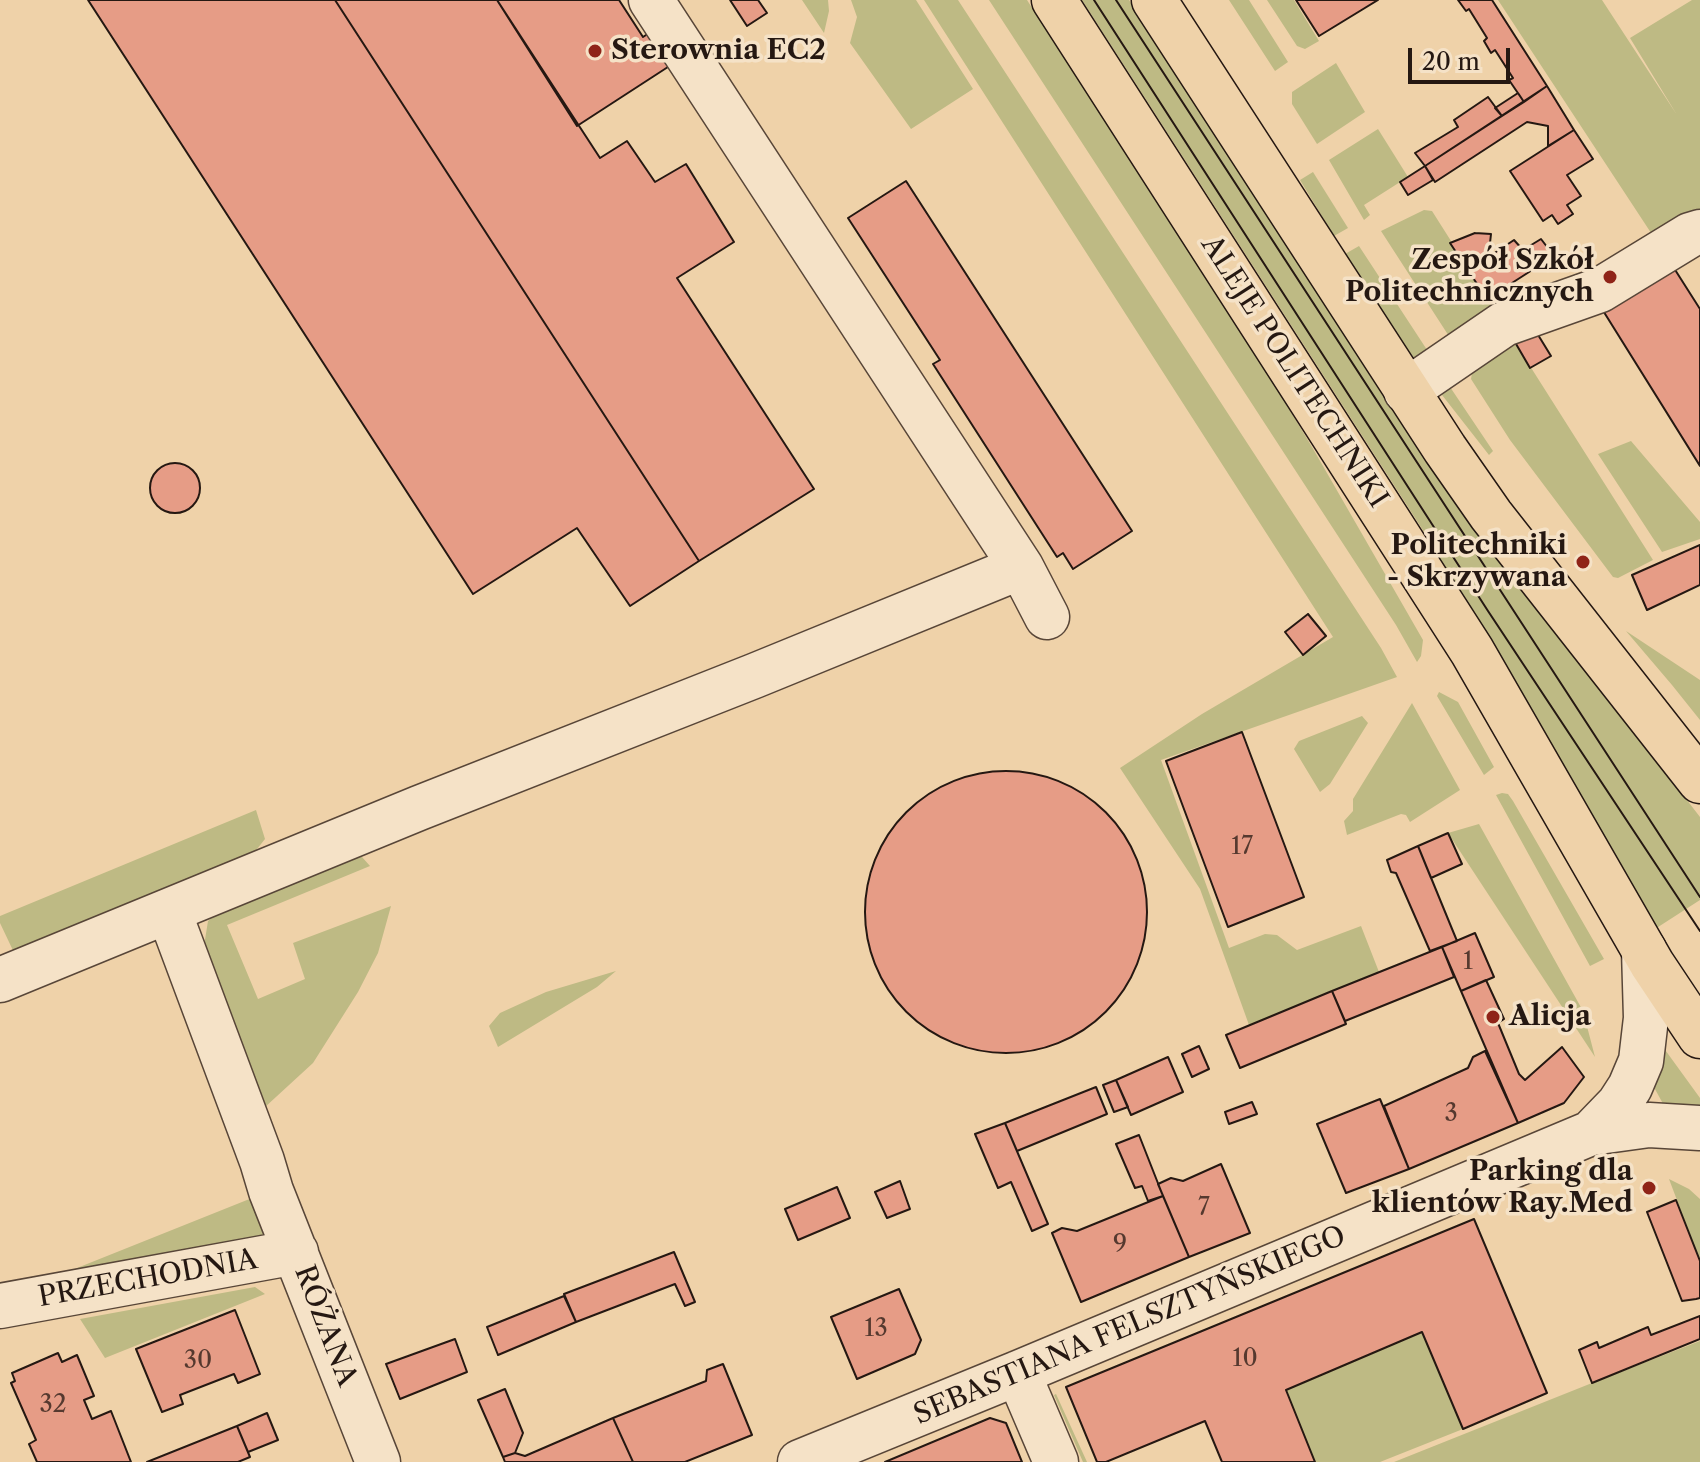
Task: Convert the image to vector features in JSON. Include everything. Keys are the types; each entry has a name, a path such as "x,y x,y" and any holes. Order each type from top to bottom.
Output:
{"main road":[{"name":"ALEJE POLITECHNIKI","path":"1054,0 1472,651 1644,950 1700,1036"},
{"path":"1154,0 1406,391 1491,515 1700,781"}],"street":[{"path":"651,0 1021,567 1047,617"},
{"path":"1406,391 1504,324 1600,290 1690,235 1700,232"},
{"path":"0,980 1021,567"},
{"name":"RÓŻANA","path":"169,912 271,1191 378,1462"},
{"name":"SEBASTIANA FELSZTYŃSKIEGO","path":"1591,1133 1619,1104 1641,1061 1646,1029 1644,950"},
{"name":"SEBASTIANA FELSZTYŃSKIEGO","path":"800,1462 1591,1133 1649,1125 1700,1128"},
{"name":"PRZECHODNIA","path":"0,1306 296,1252"},
{"path":"1018,1373 1056,1462"}],"shaded area":[{"path":"802,0 828,0 824,33"},
{"path":"851,0 916,0 973,89 911,129 850,43 857,17"},
{"path":"924,0 958,0 1397,677 1161,760 1229,948 1265,934 1277,935 1297,950 1361,926 1379,972 1249,1025 1200,889 1120,768 1202,714 1333,637"},
{"path":"989,0 1027,0 1312,447 1423,640 1417,662 1396,625"},
{"path":"1082,0 1129,0 1438,478 1700,817 1700,900 1655,929 1426,535"},
{"path":"1229,0 1249,0 1288,62 1275,71"},
{"path":"1267,0 1294,0 1319,41 1305,49 1297,46"},
{"path":"1498,0 1602,0 1677,115 1630,38 1692,0 1700,0 1700,216 1657,242"},
{"path":"1336,63 1365,112 1317,144 1292,104 1292,92"},
{"path":"1378,129 1408,177 1364,205 1370,215 1364,220 1329,160"},
{"path":"1313,172 1348,228 1334,236 1300,180"},
{"path":"1424,210 1432,211 1498,315 1454,344 1381,231"},
{"path":"1359,246 1433,359 1416,361 1401,340 1345,254"},
{"path":"1516,344 1653,560 1618,578 1613,577 1510,440 1471,379 1472,373"},
{"path":"1444,378 1493,451 1489,455 1435,386"},
{"path":"1631,441 1700,522 1700,539 1662,552 1598,454"},
{"path":"1626,631 1700,680 1700,720 1672,685"},
{"path":"1439,692 1458,702 1494,767 1484,775 1437,696"},
{"path":"1412,703 1460,790 1410,822 1406,815 1401,814 1347,835 1344,821 1353,811 1353,799"},
{"path":"1362,716 1368,723 1330,784 1320,792 1294,749 1299,741"},
{"path":"1508,794 1513,801 1604,959 1590,966 1496,795"},
{"path":"256,810 265,839 249,859 18,961 0,923 0,916"},
{"path":"1479,824 1583,1011 1595,1057 1448,833"},
{"path":"351,855 362,857 370,866 227,925 258,999 305,979 293,943 391,906 378,953 358,992 313,1063 264,1108 204,946 208,921 219,911"},
{"path":"616,971 597,987 498,1047 489,1026 500,1013 546,992"},
{"path":"1663,1047 1700,1098 1700,1113 1667,1111 1650,1080"},
{"path":"1669,1179 1689,1189 1700,1199 1700,1261"},
{"path":"257,1196 273,1236 72,1270"},
{"path":"255,1287 265,1294 105,1358 80,1319"},
{"path":"1422,1332 1463,1429 1380,1462 1315,1462 1286,1390"},
{"path":"1700,1341 1700,1462 1394,1462 1592,1383"},
{"path":"1056,1394 1087,1462 1083,1462"}],"building":[{"path":"88,0 335,0 699,561 630,606 577,528 473,594"},
{"path":"335,0 497,0 600,158 627,141 655,182 686,164 734,242 677,278 814,489 699,561"},
{"name":"Sterownia EC2","path":"497,0 619,0 643,37 649,33 671,65 577,126"},
{"path":"730,0 758,0 767,13 747,26"},
{"path":"1296,0 1378,0 1319,36"},
{"path":"1458,0 1492,0 1547,86 1524,102 1495,50 1491,53 1484,41 1487,38 1469,9 1466,11"},
{"path":"1547,86 1574,130 1548,146 1548,126 1527,122 1435,182 1425,166"},
{"path":"1518,93 1524,102 1502,116 1495,108"},
{"path":"1488,97 1502,116 1425,166 1415,153 1458,127 1454,120"},
{"path":"1574,130 1593,159 1567,175 1581,196 1567,205 1573,214 1558,224 1552,215 1543,221 1510,171"},
{"path":"1425,166 1433,180 1408,195 1400,182"},
{"path":"906,181 1132,531 1073,569 1063,553 1057,557 933,364 940,360 848,218"},
{"path":"1475,233 1491,234 1489,252 1493,254 1514,240 1523,250 1541,239 1554,256 1487,299 1450,243"},
{"path":"1672,265 1700,309 1700,466 1602,309"},
{"path":"1532,325 1551,356 1530,368 1512,337"},
{"path":"175,463 192,471 200,488 192,505 175,513 158,505 150,488 158,471"},
{"path":"1700,545 1700,585 1647,610 1632,575"},
{"path":"1308,614 1326,636 1303,655 1285,632"},
{"path":"1242,732 1304,897 1228,927 1166,761"},
{"path":"1006,771 1033,774 1060,782 1106,812 1136,858 1144,885 1147,912 1144,939 1136,966 1106,1012 1060,1042 1033,1050 1006,1053 979,1050 952,1042 906,1012 876,966 868,939 865,912 868,885 876,858 906,812 952,782 979,774"},
{"path":"1448,833 1462,864 1431,878 1418,846"},
{"path":"1418,846 1457,941 1430,951 1396,873 1391,872 1387,860"},
{"path":"1475,933 1494,977 1461,991 1442,947"},
{"path":"1442,947 1454,977 1345,1021 1332,991"},
{"path":"1486,980 1504,1019 1498,1023 1519,1074 1525,1080 1562,1047 1584,1077 1564,1103 1518,1123 1461,991"},
{"path":"1332,991 1346,1024 1240,1068 1226,1035"},
{"path":"1199,1046 1209,1069 1192,1077 1182,1054"},
{"path":"1485,1051 1518,1123 1409,1169 1384,1106 1468,1068 1473,1057"},
{"path":"1168,1057 1183,1092 1131,1115 1116,1080"},
{"path":"1116,1080 1128,1107 1114,1112 1103,1085"},
{"path":"1096,1087 1107,1114 1017,1151 1005,1123"},
{"path":"1380,1099 1409,1169 1346,1193 1317,1124"},
{"path":"1252,1102 1257,1114 1229,1124 1225,1112"},
{"path":"1005,1123 1048,1224 1032,1231 1011,1182 998,1188 975,1134"},
{"path":"1139,1135 1163,1196 1148,1201 1142,1186 1135,1188 1116,1144"},
{"path":"1221,1164 1250,1233 1189,1257 1158,1184 1171,1178 1183,1181"},
{"path":"900,1181 910,1209 887,1218 875,1192"},
{"path":"837,1187 850,1218 798,1240 785,1209"},
{"path":"1163,1196 1189,1257 1081,1302 1052,1233 1062,1228 1077,1231"},
{"path":"1676,1200 1700,1261 1700,1298 1682,1301 1647,1212"},
{"path":"1474,1219 1547,1393 1463,1429 1422,1332 1286,1390 1315,1462 1222,1462 1205,1421 1106,1462 1097,1462 1066,1387"},
{"path":"674,1252 695,1302 685,1306 675,1284 576,1322 564,1294"},
{"path":"899,1289 921,1340 915,1354 857,1379 831,1317"},
{"path":"564,1296 576,1322 498,1355 487,1327"},
{"path":"235,1310 260,1374 238,1383 234,1374 180,1395 183,1404 162,1412 136,1349"},
{"path":"1700,1316 1700,1339 1592,1383 1579,1350 1597,1342 1599,1348 1648,1327 1651,1335"},
{"path":"455,1339 467,1372 400,1399 386,1364"},
{"path":"58,1353 62,1362 77,1355 94,1396 84,1400 92,1419 111,1411 131,1462 37,1462 29,1444 36,1440 11,1383 15,1381 12,1373"},
{"path":"723,1364 752,1435 685,1462 633,1462 613,1418 706,1381 707,1370"},
{"path":"505,1389 523,1433 515,1453 503,1457 478,1400"},
{"path":"267,1413 278,1440 248,1452 237,1426"},
{"path":"613,1418 633,1462 505,1462 503,1457 515,1453 525,1456"},
{"path":"990,1418 1006,1423 1022,1462 885,1462"},
{"path":"237,1426 250,1457 238,1462 147,1462"}],"tram line":[{"path":"1094,0 1488,611 1700,931"},
{"path":"1116,0 1700,897"}],"place":[{"name":"Sterownia EC2","path":"595,51"},
{"name":"Zespół Szkół Politechnicznych","path":"1610,277"},
{"name":"Politechniki - Skrzywana","path":"1583,562"},
{"name":"Alicja","path":"1493,1017"},
{"name":"Parking dla klientów Ray.Med","path":"1649,1188"}]}
